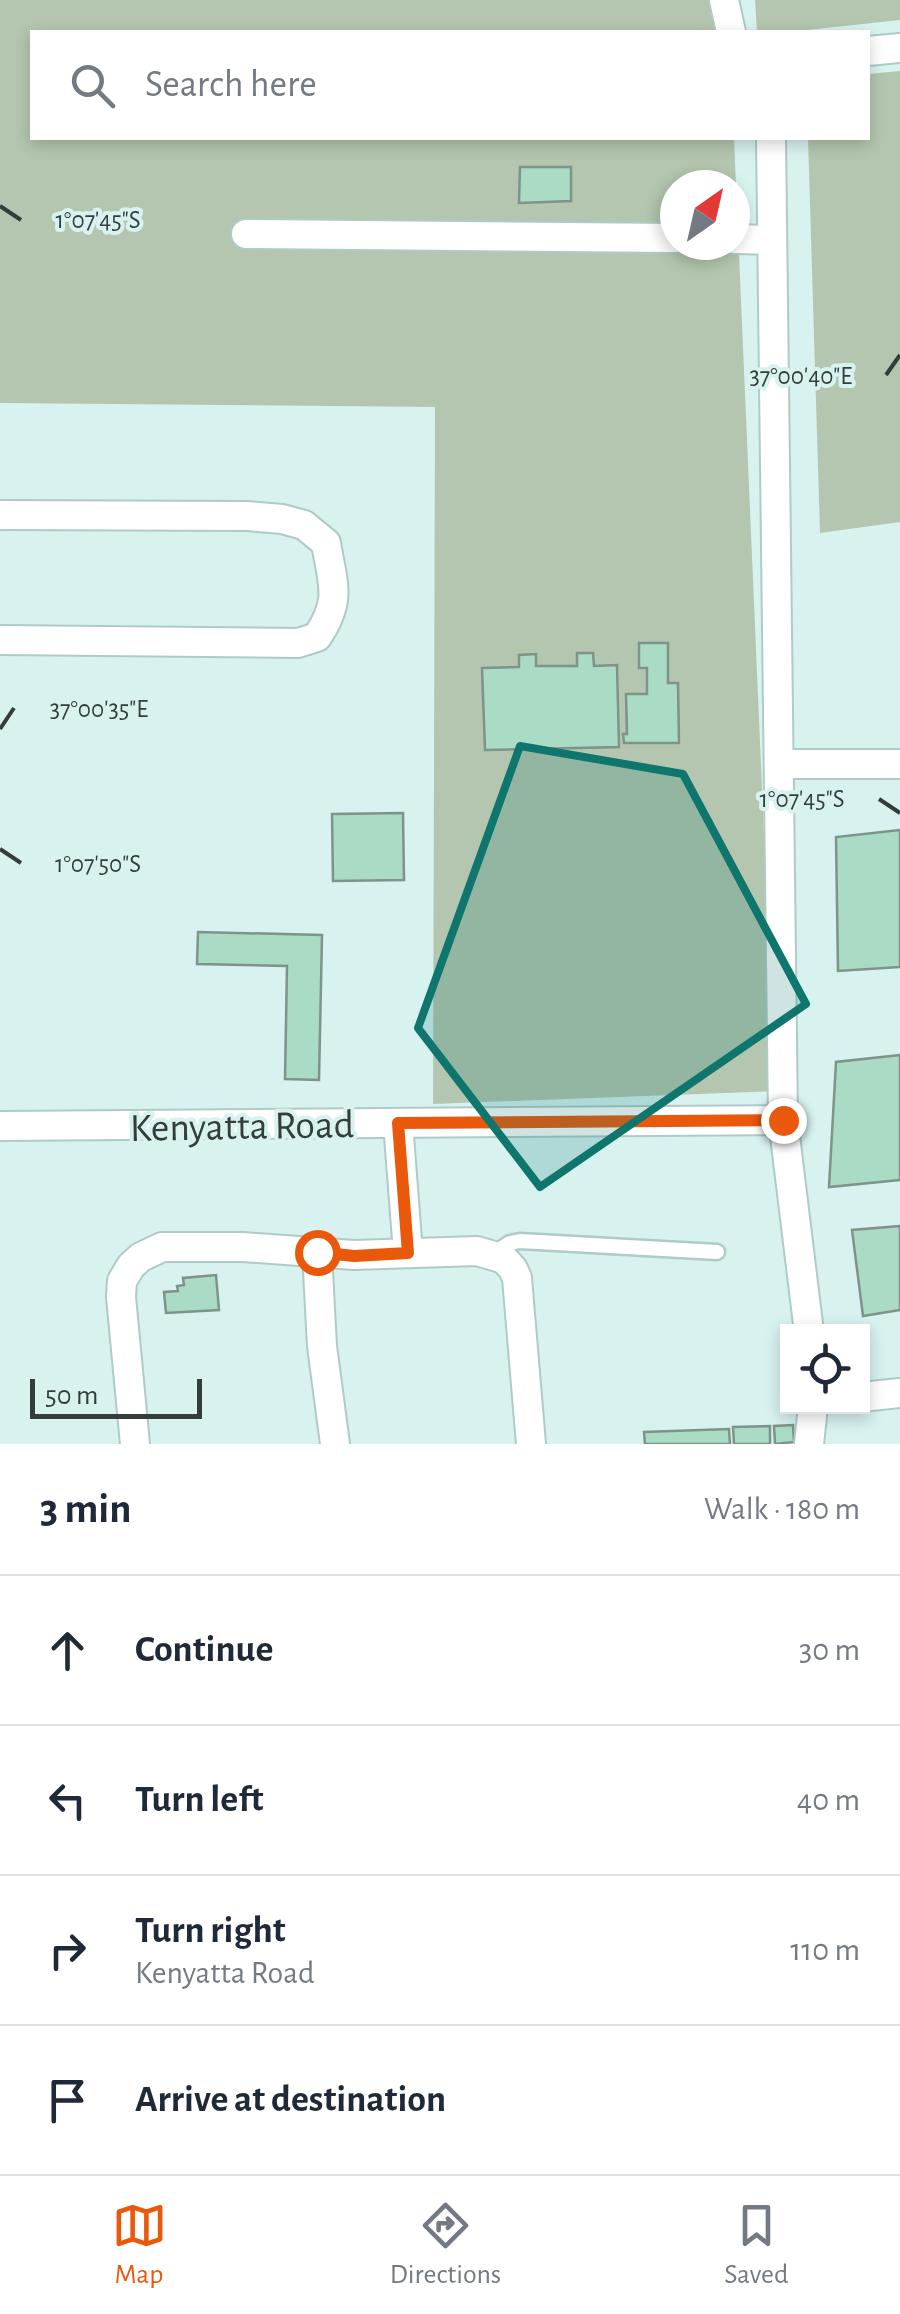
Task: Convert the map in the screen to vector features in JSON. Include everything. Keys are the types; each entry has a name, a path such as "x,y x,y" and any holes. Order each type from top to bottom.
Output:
{"street":[{"path":"724,0 731,30"},
{"path":"870,51 900,48"},
{"path":"771,140 783,1120 808,1324"},
{"path":"246,234 660,238"},
{"path":"750,239 772,240"},
{"path":"0,515 282,519 304,525 326,543 335,598 330,616 317,637 298,643 0,640"},
{"path":"779,764 900,764"},
{"name":"Kenyatta Road","path":"0,1126 783,1120"},
{"path":"398,1123 408,1253"},
{"path":"135,1444 120,1297 122,1281 140,1256 162,1247 243,1247 354,1256 477,1250 504,1259 514,1268 517,1278 531,1444"},
{"path":"317,1252 322,1346 335,1444"},
{"path":"870,1396 900,1393"},
{"path":"810,1444 812,1414"}],"lane":[{"path":"492,1254 520,1241 717,1252"}],"highlighted area":[{"path":"520,746 683,774 806,1004 540,1187 418,1028"}],"green space":[{"path":"0,0 729,0 730,30 30,30 30,140 734,140 735,170 660,170 660,260 739,260 775,1091 433,1104 435,407 0,403"},
{"path":"755,0 900,0 900,20 808,30 757,30"},
{"path":"900,71 900,522 820,533 808,140 870,140 870,74"}],"building":[{"path":"520,167 571,167 571,201 519,203"},
{"path":"639,643 668,643 668,683 678,683 679,743 624,743 626,694 647,694 647,668 639,668"},
{"path":"577,653 593,653 594,666 617,665 619,747 485,750 482,668 519,667 519,655 536,654 536,666 577,666"},
{"path":"403,813 404,880 333,881 332,814"},
{"path":"900,830 900,967 838,971 836,837"},
{"path":"198,932 322,935 319,1080 285,1079 287,966 197,964"},
{"path":"900,1055 900,1180 829,1187 836,1062"},
{"path":"900,1226 900,1310 863,1316 852,1230"},
{"path":"216,1275 219,1310 166,1313 164,1292 178,1291 177,1286 184,1285 183,1278"},
{"path":"793,1425 794,1442 775,1444 774,1426"},
{"path":"770,1426 770,1444 734,1444 733,1427"},
{"path":"729,1429 730,1444 645,1444 644,1432"}],"route":[{"path":"317,1252 354,1256 408,1253 398,1123 783,1120"}]}
